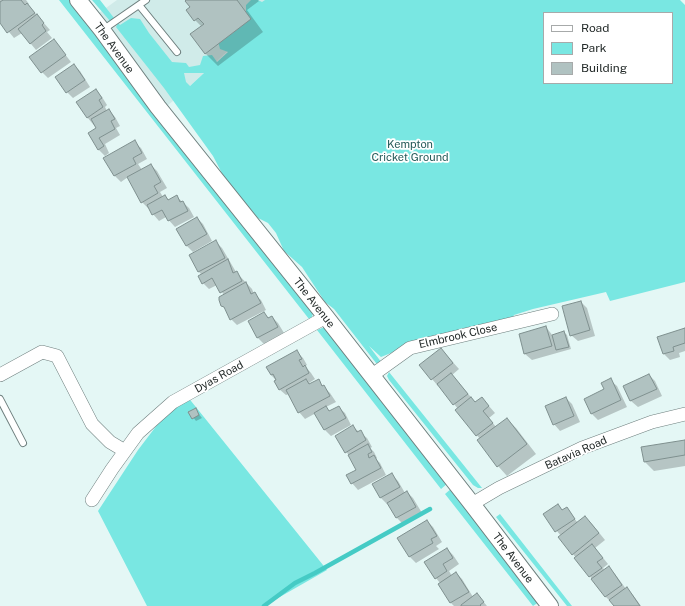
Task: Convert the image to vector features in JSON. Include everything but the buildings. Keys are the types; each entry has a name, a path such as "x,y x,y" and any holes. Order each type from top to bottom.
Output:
{"street":[{"name":"The Avenue","path":"78,0 102,30 158,107 326,317 472,504 548,605"},
{"name":"Elmbrook Close","path":"371,376 410,348 552,314"},
{"name":"Dyas Road","path":"92,500 138,433 173,402 326,317"},
{"path":"0,375 42,352 57,356 92,424 110,442 125,451"},
{"name":"Batavia Road","path":"472,504 499,488 582,448 652,422 685,414"}],"lane":[{"path":"102,30 146,0"},
{"path":"139,5 178,52"},
{"path":"0,399 23,443"}],"shaded area":[{"path":"117,0 285,0 273,9 178,97 163,109 92,18"}],"green space":[{"path":"59,0 71,0 313,313 312,317 309,319"},
{"path":"92,0 100,0 114,18 110,21"},
{"name":"Kempton Cricket Ground","path":"251,0 258,0 262,2 265,0 680,0 685,5 685,282 610,301 606,292 533,309 514,315 509,329 406,347 381,357 369,346 382,363 376,363 334,309 325,302 302,267 284,251 276,233 268,223 258,218 227,183 213,156 164,88 116,27 118,23 120,25 131,18 140,19 172,62 186,63 189,67 200,65 203,56 212,55 217,62 228,52 220,49 218,41 246,20 246,5","holes":["184,73 204,73 190,86 186,82"]},
{"path":"325,328 448,483 441,489 317,330"},
{"path":"389,372 482,488 478,488 473,485 389,380 387,376"},
{"path":"183,391 327,570 264,606 147,606 98,511 138,450"},
{"path":"452,488 539,602 533,606 445,494"},
{"path":"500,514 572,606 567,606 496,517"}],"waterway":[{"path":"264,606 295,583 430,509"}]}
